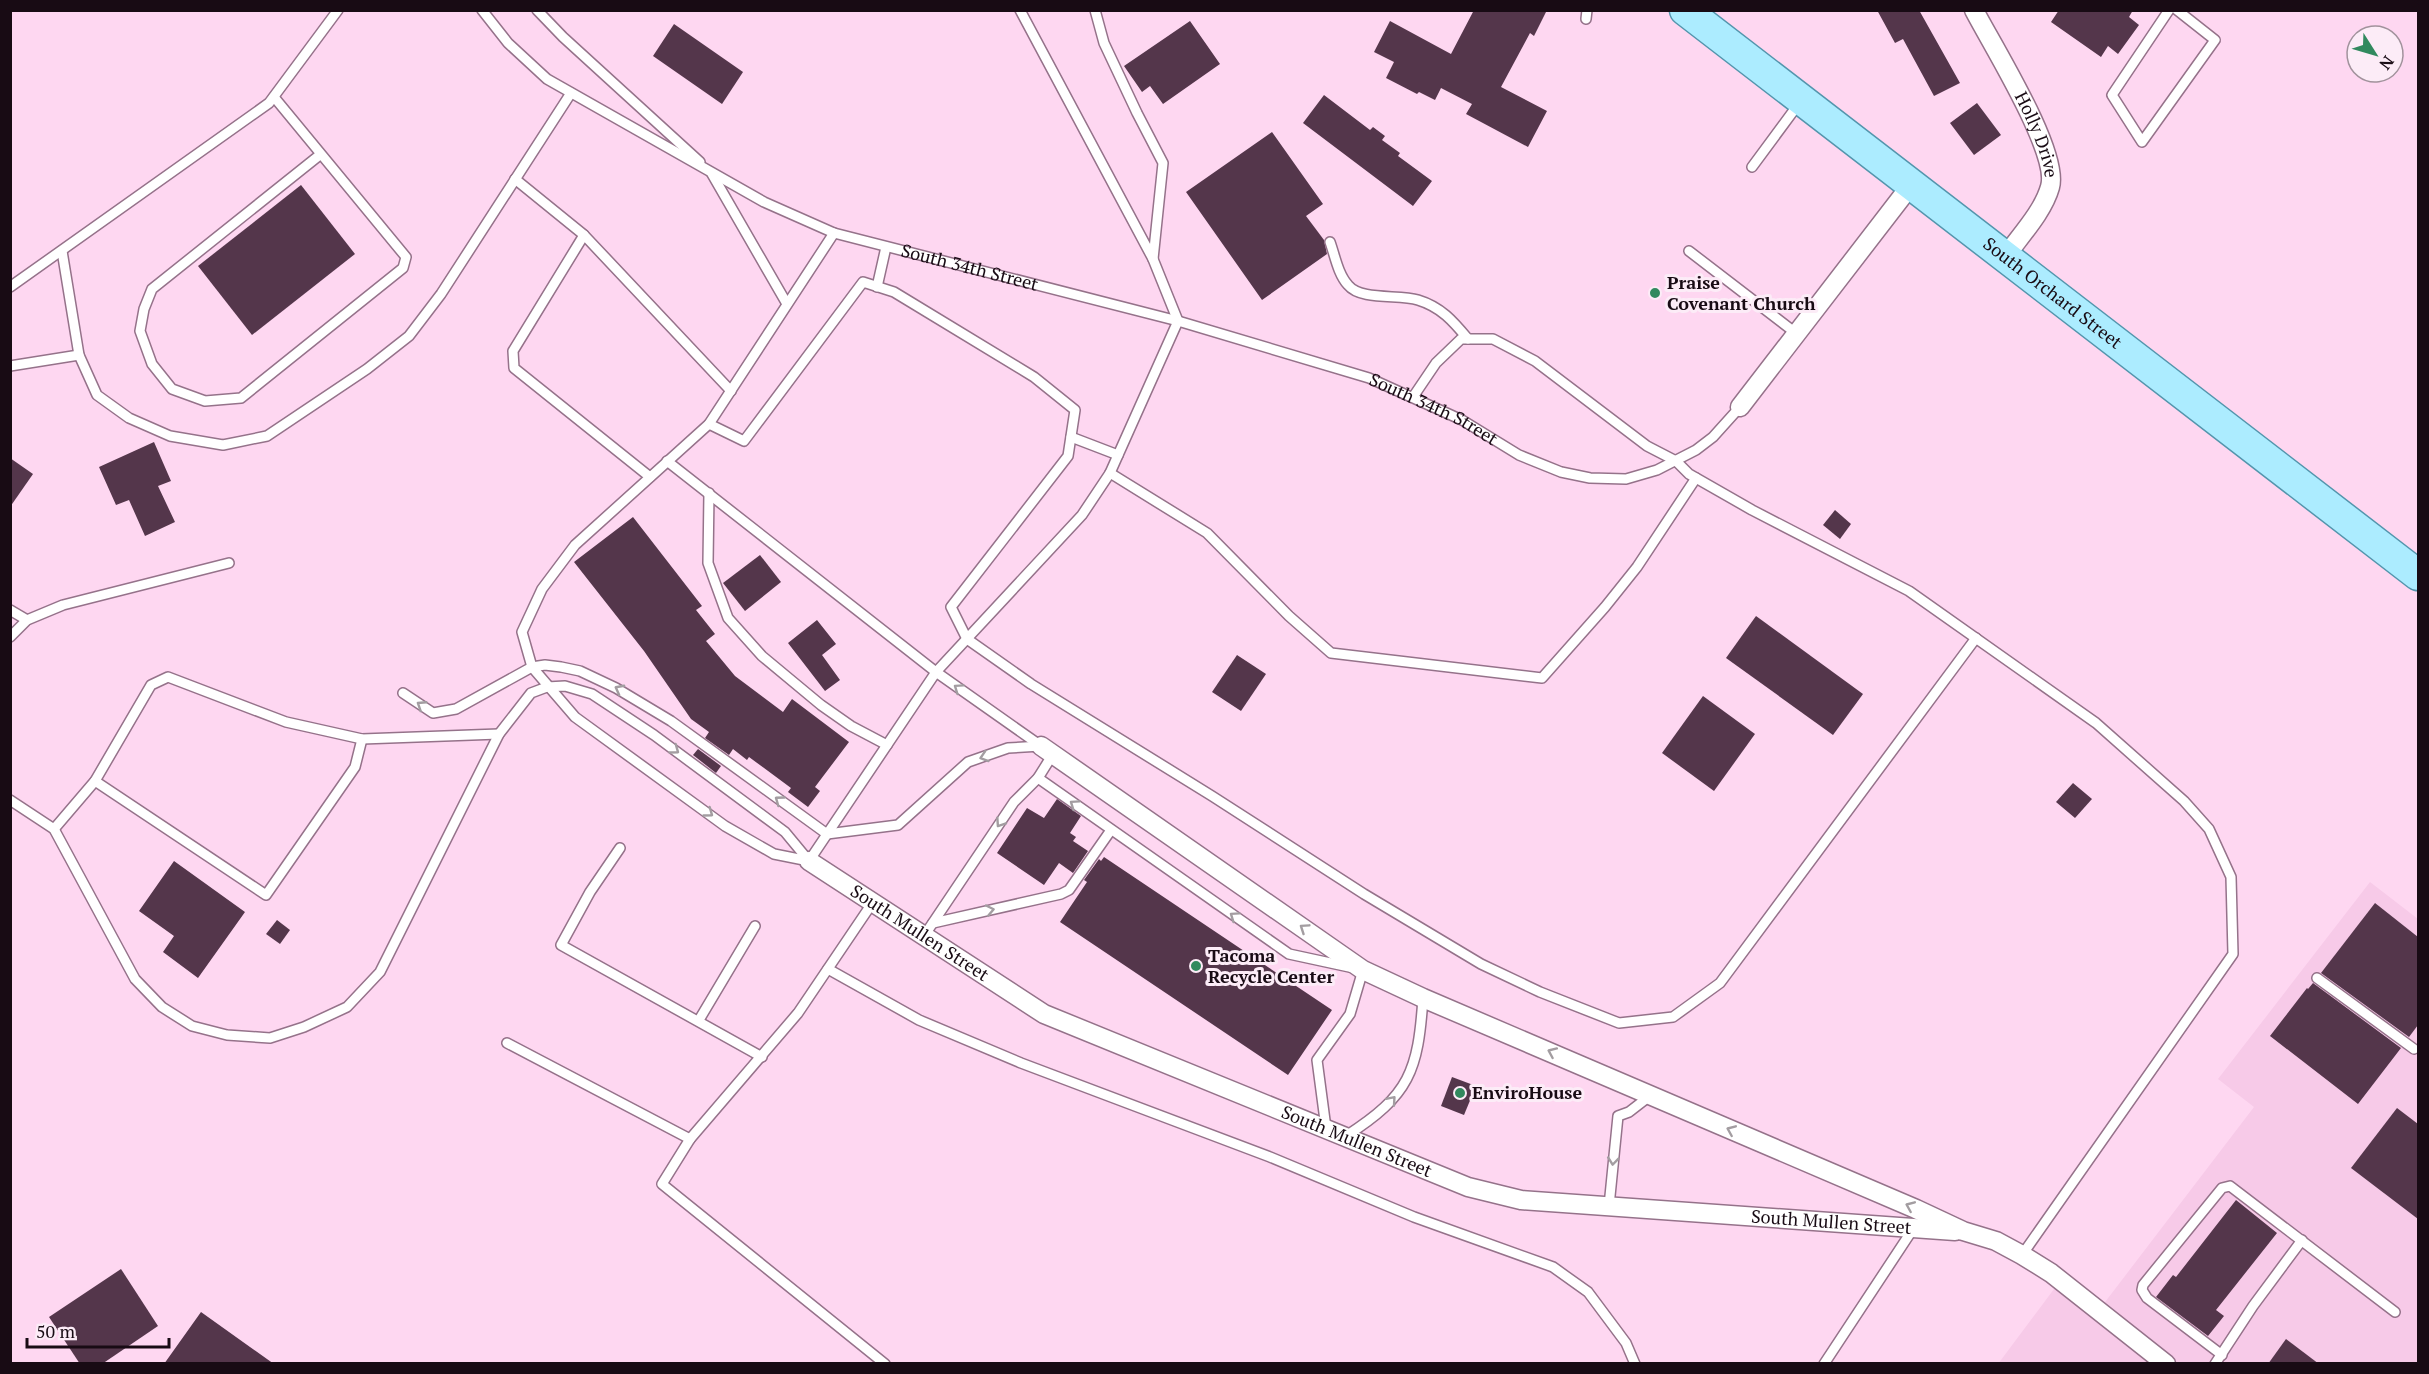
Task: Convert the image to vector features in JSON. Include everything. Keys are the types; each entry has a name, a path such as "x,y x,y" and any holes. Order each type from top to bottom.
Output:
{"main road":[{"name":"South Orchard Street","path":"1685,10 2418,575"}],"street":[{"name":"Holly Drive","path":"1974,10 2038,130 2049,158 2052,174 2047,195 2005,257"},
{"name":"South 34th Street","path":"1740,407 1911,185"},
{"name":"South Mullen Street","path":"1047,750 1363,970 1963,1231 1996,1241 2051,1273 2166,1364"},
{"name":"South Mullen Street","path":"809,861 873,902 928,929 1044,1014 1468,1187 1521,1200 1963,1231"}],"lane":[{"path":"10,287 269,103 338,10"},
{"path":"482,10 508,42 547,79 712,174"},
{"path":"537,10 563,38 712,174 787,304"},
{"path":"809,861 936,672 1082,515 1110,473 1178,321 1153,259 1020,10"},
{"path":"1095,10 1104,43 1163,163 1153,259"},
{"path":"2169,10 2112,95 2142,142 2215,40 2177,10"},
{"path":"62,251 80,355 97,395 129,418 170,435 223,445 267,435 367,369 409,336 441,294 571,93"},
{"path":"274,97 321,154 406,258 403,268 241,398 205,402 172,389 152,364 140,331 144,309 152,289 321,154"},
{"path":"1752,167 1802,100"},
{"name":"South 34th Street","path":"712,174 764,202 834,234 1178,321 1369,378 1462,420 1519,455 1561,472 1590,478 1626,478 1676,462 1713,437 1740,407"},
{"path":"515,179 584,235 731,391"},
{"path":"809,861 774,854 725,826 574,717 532,668 522,632 542,589 575,545 709,424 834,234"},
{"path":"584,235 513,351 514,368 650,477"},
{"path":"1330,242 1341,274 1348,286 1360,293 1416,299 1437,308 1448,315 1468,339"},
{"path":"878,287 886,247"},
{"path":"1689,251 1797,334"},
{"path":"709,424 744,441 863,282 894,292 1042,384 1075,410 1068,456 951,607 967,639 1031,684 1212,796 1364,894 1481,964 1540,992 1619,1023 1673,1017 1720,983 1976,638"},
{"path":"1413,397 1436,363 1461,339 1493,339 1534,361 1647,446 1676,462 1696,478 1752,510 1909,591 2096,723 2184,801 2209,828 2231,877 2233,954 2022,1256"},
{"path":"10,366 80,355"},
{"path":"1071,437 1118,456"},
{"path":"667,461 936,672 1047,750"},
{"path":"1110,473 1207,533 1289,616 1332,653 1542,678 1605,608 1637,567 1696,478"},
{"path":"709,493 708,563 728,618 762,656 821,705 851,726 887,745"},
{"path":"10,636 27,620 63,605 229,563"},
{"path":"10,610 27,620"},
{"path":"403,693 433,713 456,709 532,668 545,665 580,671 616,688 671,721 827,834 898,825 968,762 1008,748 1047,750"},
{"path":"54,829 95,782 151,685 168,677 286,722 362,739 500,734"},
{"path":"10,800 54,829 135,979 162,1007 192,1026 227,1035 270,1038 304,1027 347,1007 380,972 500,734 531,693 547,687 565,686 592,694 785,832 809,861"},
{"path":"95,782 266,895 355,767 362,739"},
{"path":"928,929 1014,802 1038,778 1047,750"},
{"path":"1038,778 1289,954 1363,970 1350,1014 1317,1060 1326,1128"},
{"path":"928,929 1069,890 1111,830"},
{"path":"620,848 590,892 561,945 762,1057"},
{"path":"873,902 798,1013 690,1139 662,1184 885,1364"},
{"path":"699,1020 755,926"},
{"path":"828,969 919,1020 1011,1059 1269,1157 1414,1217 1553,1267 1588,1292 1626,1343 1635,1364"},
{"path":"2317,978 2414,1049"},
{"path":"1346,1136 1376,1117 1405,1083 1414,1064 1419,1043 1423,998"},
{"path":"507,1043 690,1139"},
{"path":"1609,1206 1618,1116 1629,1113 1651,1095"},
{"path":"2222,1355 2147,1298 2142,1290 2143,1285 2222,1188 2230,1186 2396,1312"},
{"path":"1824,1364 1913,1228"},
{"path":"2215,1364 2253,1306 2302,1240"}],"shaded area":[{"path":"2370,882 2418,919 2418,1363 1998,1364 2060,1281 2099,1310 2254,1107 2218,1079"}],"building":[{"path":"1474,10 1547,10 1534,36 1530,33 1501,87 1547,111 1528,147 1466,114 1472,104 1441,88 1435,100 1419,92 1417,94 1386,78 1394,62 1374,52 1390,21 1451,54"},
{"path":"1877,10 1919,10 1960,83 1934,96 1903,39 1895,43"},
{"path":"2059,10 2133,10 2129,17 2139,25 2118,54 2108,46 2101,57 2051,22"},
{"path":"1190,21 1220,64 1163,104 1150,86 1142,92 1124,66"},
{"path":"674,24 743,72 722,104 653,56"},
{"path":"1324,95 1370,130 1373,127 1385,136 1382,140 1400,153 1398,156 1432,181 1413,206 1303,123"},
{"path":"1977,103 2001,135 1974,155 1950,123"},
{"path":"1272,132 1323,204 1306,216 1324,240 1327,254 1262,300 1186,192"},
{"path":"301,185 355,254 252,335 198,266"},
{"path":"154,442 171,481 158,486 175,522 145,536 129,500 116,505 99,467"},
{"path":"10,458 33,474 10,507"},
{"path":"1835,510 1851,524 1840,539 1823,525"},
{"path":"633,517 702,606 696,610 715,634 706,641 735,676 783,712 792,699 849,742 815,787 820,791 808,807 788,792 791,788 749,757 747,760 733,749 729,755 705,738 709,732 691,719 644,651 574,562"},
{"path":"760,555 781,582 745,611 723,583"},
{"path":"1756,616 1863,694 1833,735 1726,658"},
{"path":"817,620 836,644 822,655 840,680 825,691 788,643"},
{"path":"1237,655 1266,674 1241,711 1212,692"},
{"path":"1703,696 1755,734 1714,791 1662,753"},
{"path":"698,749 721,766 716,773 693,755"},
{"path":"2073,783 2092,799 2075,818 2056,802"},
{"path":"1057,799 1081,816 1070,833 1076,837 1073,841 1088,851 1073,873 1059,863 1044,885 997,853 1027,808 1044,818"},
{"name":"Tacoma Recycle Center","path":"1104,857 1332,1010 1288,1075 1060,922 1087,882 1084,880 1099,859 1101,861"},
{"path":"174,861 245,912 198,978 163,952 174,936 139,911"},
{"path":"2375,903 2418,937 2418,1025 2409,1037 2321,973"},
{"path":"277,920 290,930 280,944 266,934"},
{"path":"2313,983 2401,1048 2358,1104 2270,1036"},
{"name":"EnviroHouse","path":"1452,1077 1476,1086 1464,1115 1441,1106"},
{"path":"2397,1108 2418,1124 2418,1219 2351,1168"},
{"path":"2236,1200 2277,1233 2216,1310 2224,1316 2208,1336 2156,1297 2173,1275 2176,1277"},
{"path":"121,1269 158,1326 102,1364 80,1364 49,1317"},
{"path":"201,1312 250,1347 274,1364 164,1364"},
{"path":"2286,1339 2319,1364 2268,1364"}],"place":[{"name":"Praise Covenant Church","path":"1655,293"},
{"name":"Tacoma Recycle Center","path":"1196,966"},
{"name":"EnviroHouse","path":"1460,1093"}]}
